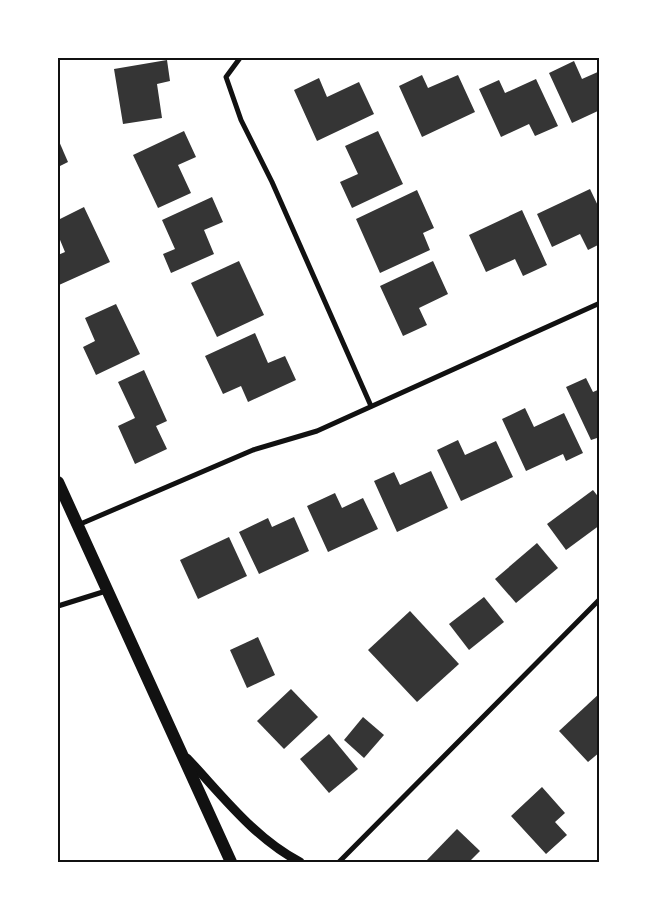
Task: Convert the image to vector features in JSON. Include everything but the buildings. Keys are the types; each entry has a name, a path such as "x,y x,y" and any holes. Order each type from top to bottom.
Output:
{"main road":[{"path":"58,482 230,862"}],"street":[{"path":"240,58 226,77 241,120 272,182 371,406"},
{"path":"78,525 253,450 317,431 600,303"},
{"path":"58,606 107,590"},
{"path":"339,862 600,599"},
{"path":"181,752 254,830 282,853 300,862"}]}
